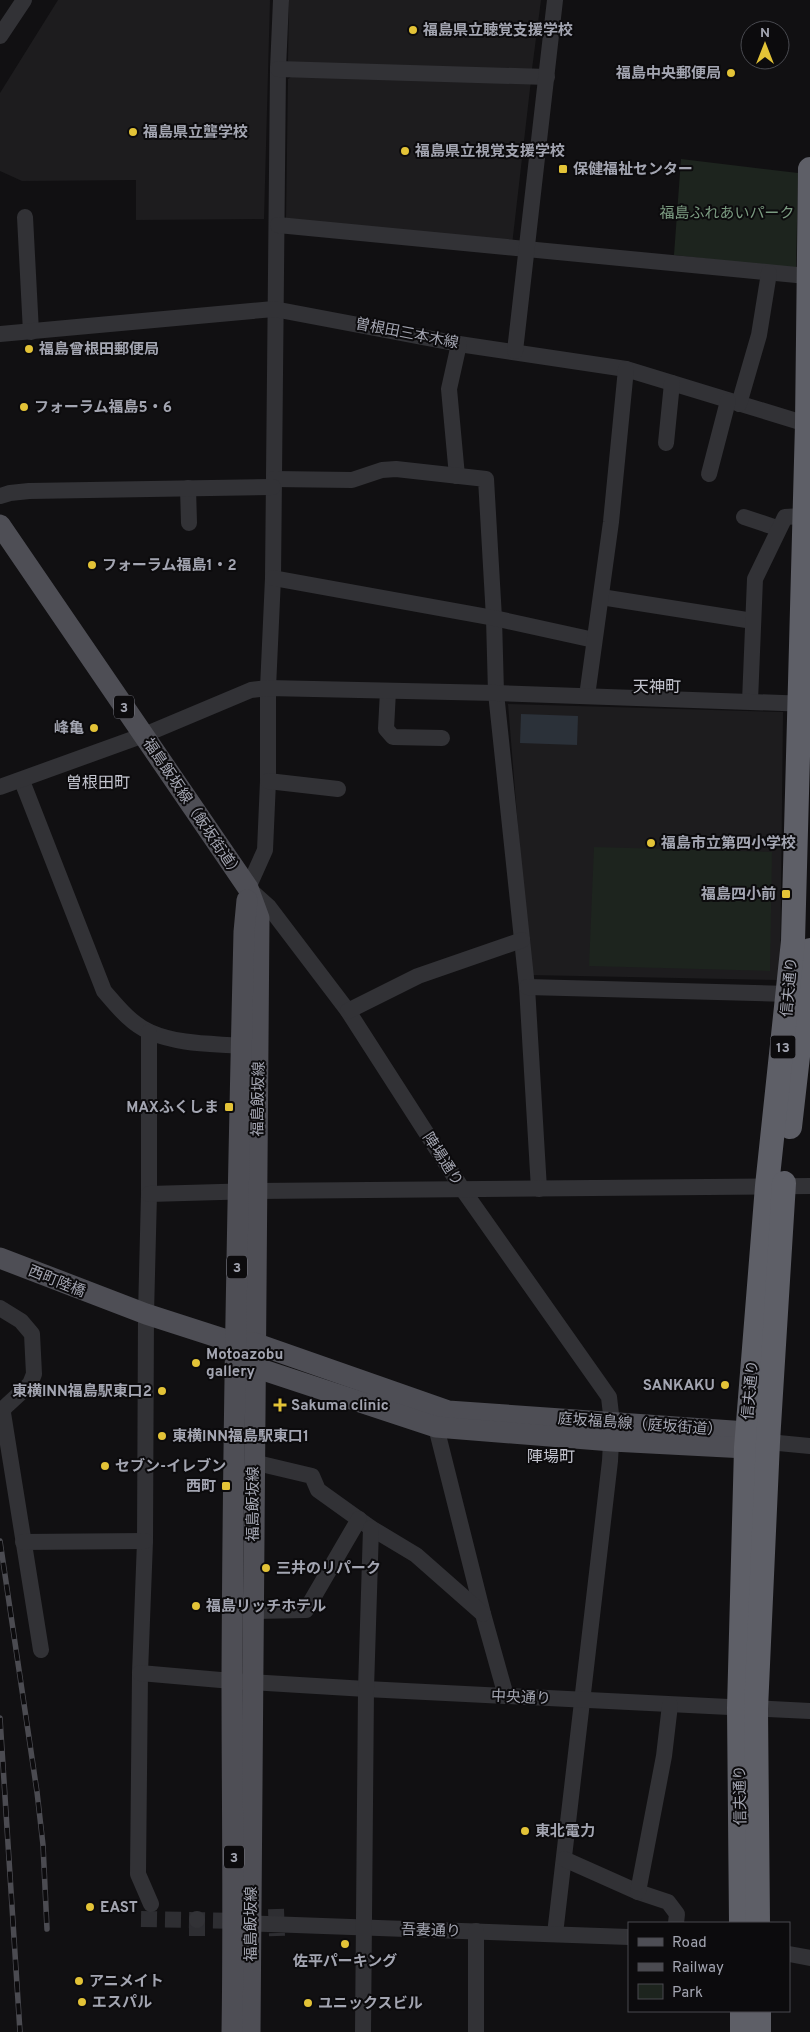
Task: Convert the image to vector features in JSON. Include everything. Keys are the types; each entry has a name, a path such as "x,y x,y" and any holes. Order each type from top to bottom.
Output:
{"highway":[{"name":"信夫通り","path":"802,994 793,941 804,704 802,516 808,424 807,276 810,169"},
{"name":"信夫通り","path":"741,1922 754,1441 775,1186 810,950"},
{"name":"信夫通り","path":"748,1709 758,1922"},
{"path":"742,2012 742,2032"},
{"path":"759,2012 759,2032"}],"main road":[{"name":"福島飯坂線（飯坂街道）","path":"0,525 248,888 244,932 250,1047 245,1343"},
{"name":"西町陸橋","path":"0,1258 114,1303"},
{"name":"庭坂福島線（庭坂街道）","path":"114,1303 245,1343 448,1411 612,1432"},
{"path":"245,1343 254,1367"},
{"name":"福島飯坂線","path":"245,1343 242,1923 250,2032"},
{"name":"庭坂福島線（庭坂街道）","path":"254,1367 436,1427 612,1432 754,1441"},
{"name":"福島飯坂線","path":"242,1682 252,1611 254,1367"},
{"name":"福島飯坂線","path":"232,2032 242,1923"}],"street":[{"path":"0,36 24,0"},
{"path":"248,888 265,850 268,781 268,688 273,578 274,309 278,225 278,69 281,0"},
{"path":"516,351 555,0"},
{"path":"278,69 547,77"},
{"path":"25,217 31,332"},
{"path":"278,225 527,251 807,276"},
{"path":"709,474 759,335 769,273"},
{"name":"曽根田三本木線","path":"0,334 274,309 460,344 626,369 808,424"},
{"path":"456,476 449,389 460,344"},
{"path":"587,696 614,491 626,369"},
{"path":"666,443 672,383"},
{"path":"0,496 10,492 29,491 188,488 352,480 382,470 396,469 486,479 494,618 496,693 527,987 539,1188"},
{"path":"188,488 189,523"},
{"path":"750,701 755,579 777,528 785,517 802,516"},
{"path":"744,517 777,528"},
{"path":"273,578 494,618 594,640"},
{"path":"601,597 753,621"},
{"path":"0,787 22,781 144,735 251,690 268,688 496,693 804,704"},
{"path":"388,691 386,729 393,738 442,738"},
{"path":"22,781 104,991 125,1015 149,1032 193,1044 250,1047"},
{"path":"268,781 338,789"},
{"name":"陣場通り","path":"248,888 269,906 348,1011 463,1190 606,1390 612,1432 555,1934"},
{"path":"348,1011 418,976 522,940"},
{"path":"527,987 802,994"},
{"path":"149,1032 145,1541 140,1673 138,1874 152,1904"},
{"path":"149,1194 247,1191 810,1186"},
{"path":"0,1308 22,1321 32,1334 34,1374 30,1384 4,1408 3,1414 41,1650"},
{"path":"436,1427 483,1614 506,1696"},
{"path":"754,1441 810,1446"},
{"path":"253,1462 312,1476 318,1490 365,1523 416,1555 483,1614"},
{"path":"252,1611 306,1610 365,1523"},
{"path":"364,2032 365,1523"},
{"path":"23,1542 145,1541"},
{"name":"中央通り","path":"140,1673 366,1690 810,1711"},
{"path":"638,1892 664,1756 670,1704"},
{"path":"564,1860 638,1892 668,1902 676,1914 676,1922"},
{"name":"吾妻通り","path":"242,1923 628,1937"},
{"path":"476,1931 476,2032"},
{"path":"790,1954 810,1958"}],"shaded area":[{"name":"福島県立聾学校","path":"58,0 270,0 264,219 136,220 136,180 22,181 0,171 0,93"},
{"name":"福島県立聴覚支援学校","path":"289,0 541,0 532,69 291,64 288,61"},
{"name":"福島県立視覚支援学校","path":"291,77 531,80 512,245 286,221 288,79"},
{"name":"福島市立第四小学校","path":"508,704 783,712 780,980 530,975"},
{"path":"521,714 578,716 577,745 520,743"}],"green space":[{"name":"福島ふれあいパーク","path":"681,159 798,173 796,269 674,255"},
{"path":"594,847 772,852 770,971 589,966"}],"tunnel":[{"path":"276,1909 277,1936"},
{"path":"141,1919 245,1921"},
{"path":"197,1920 197,1936"}],"railway":[{"path":"0,1541 37,1792 43,1845 47,1929"},
{"path":"0,1718 20,2032"}],"place":[{"name":"福島県立聴覚支援学校","path":"413,30"},
{"name":"福島中央郵便局","path":"731,73"},
{"name":"福島県立聾学校","path":"133,132"},
{"name":"福島県立視覚支援学校","path":"405,151"},
{"name":"保健福祉センター","path":"563,169"},
{"name":"福島曾根田郵便局","path":"29,349"},
{"name":"フォーラム福島5・6","path":"24,407"},
{"name":"フォーラム福島1・2","path":"92,565"},
{"name":"峰亀","path":"94,728"},
{"name":"福島市立第四小学校","path":"651,843"},
{"name":"福島四小前","path":"786,894"},
{"name":"MAXふくしま","path":"229,1107"},
{"name":"Motoazobu gallery","path":"196,1363"},
{"name":"SANKAKU","path":"725,1385"},
{"name":"東横INN福島駅東口2","path":"162,1391"},
{"name":"Sakuma clinic","path":"280,1405"},
{"name":"東横INN福島駅東口1","path":"162,1436"},
{"name":"セブン-イレブン","path":"105,1466"},
{"name":"西町","path":"226,1486"},
{"name":"三井のリパーク","path":"266,1568"},
{"name":"福島リッチホテル","path":"196,1606"},
{"name":"東北電力","path":"525,1831"},
{"name":"EAST","path":"90,1907"},
{"name":"佐平パーキング","path":"345,1944"},
{"name":"アニメイト","path":"79,1981"},
{"name":"エスパル","path":"82,2002"},
{"name":"ユニックスビル","path":"308,2003"}],"district":[{"name":"天神町","path":"657,686"},
{"name":"曽根田町","path":"98,782"},
{"name":"陣場町","path":"551,1456"}]}
